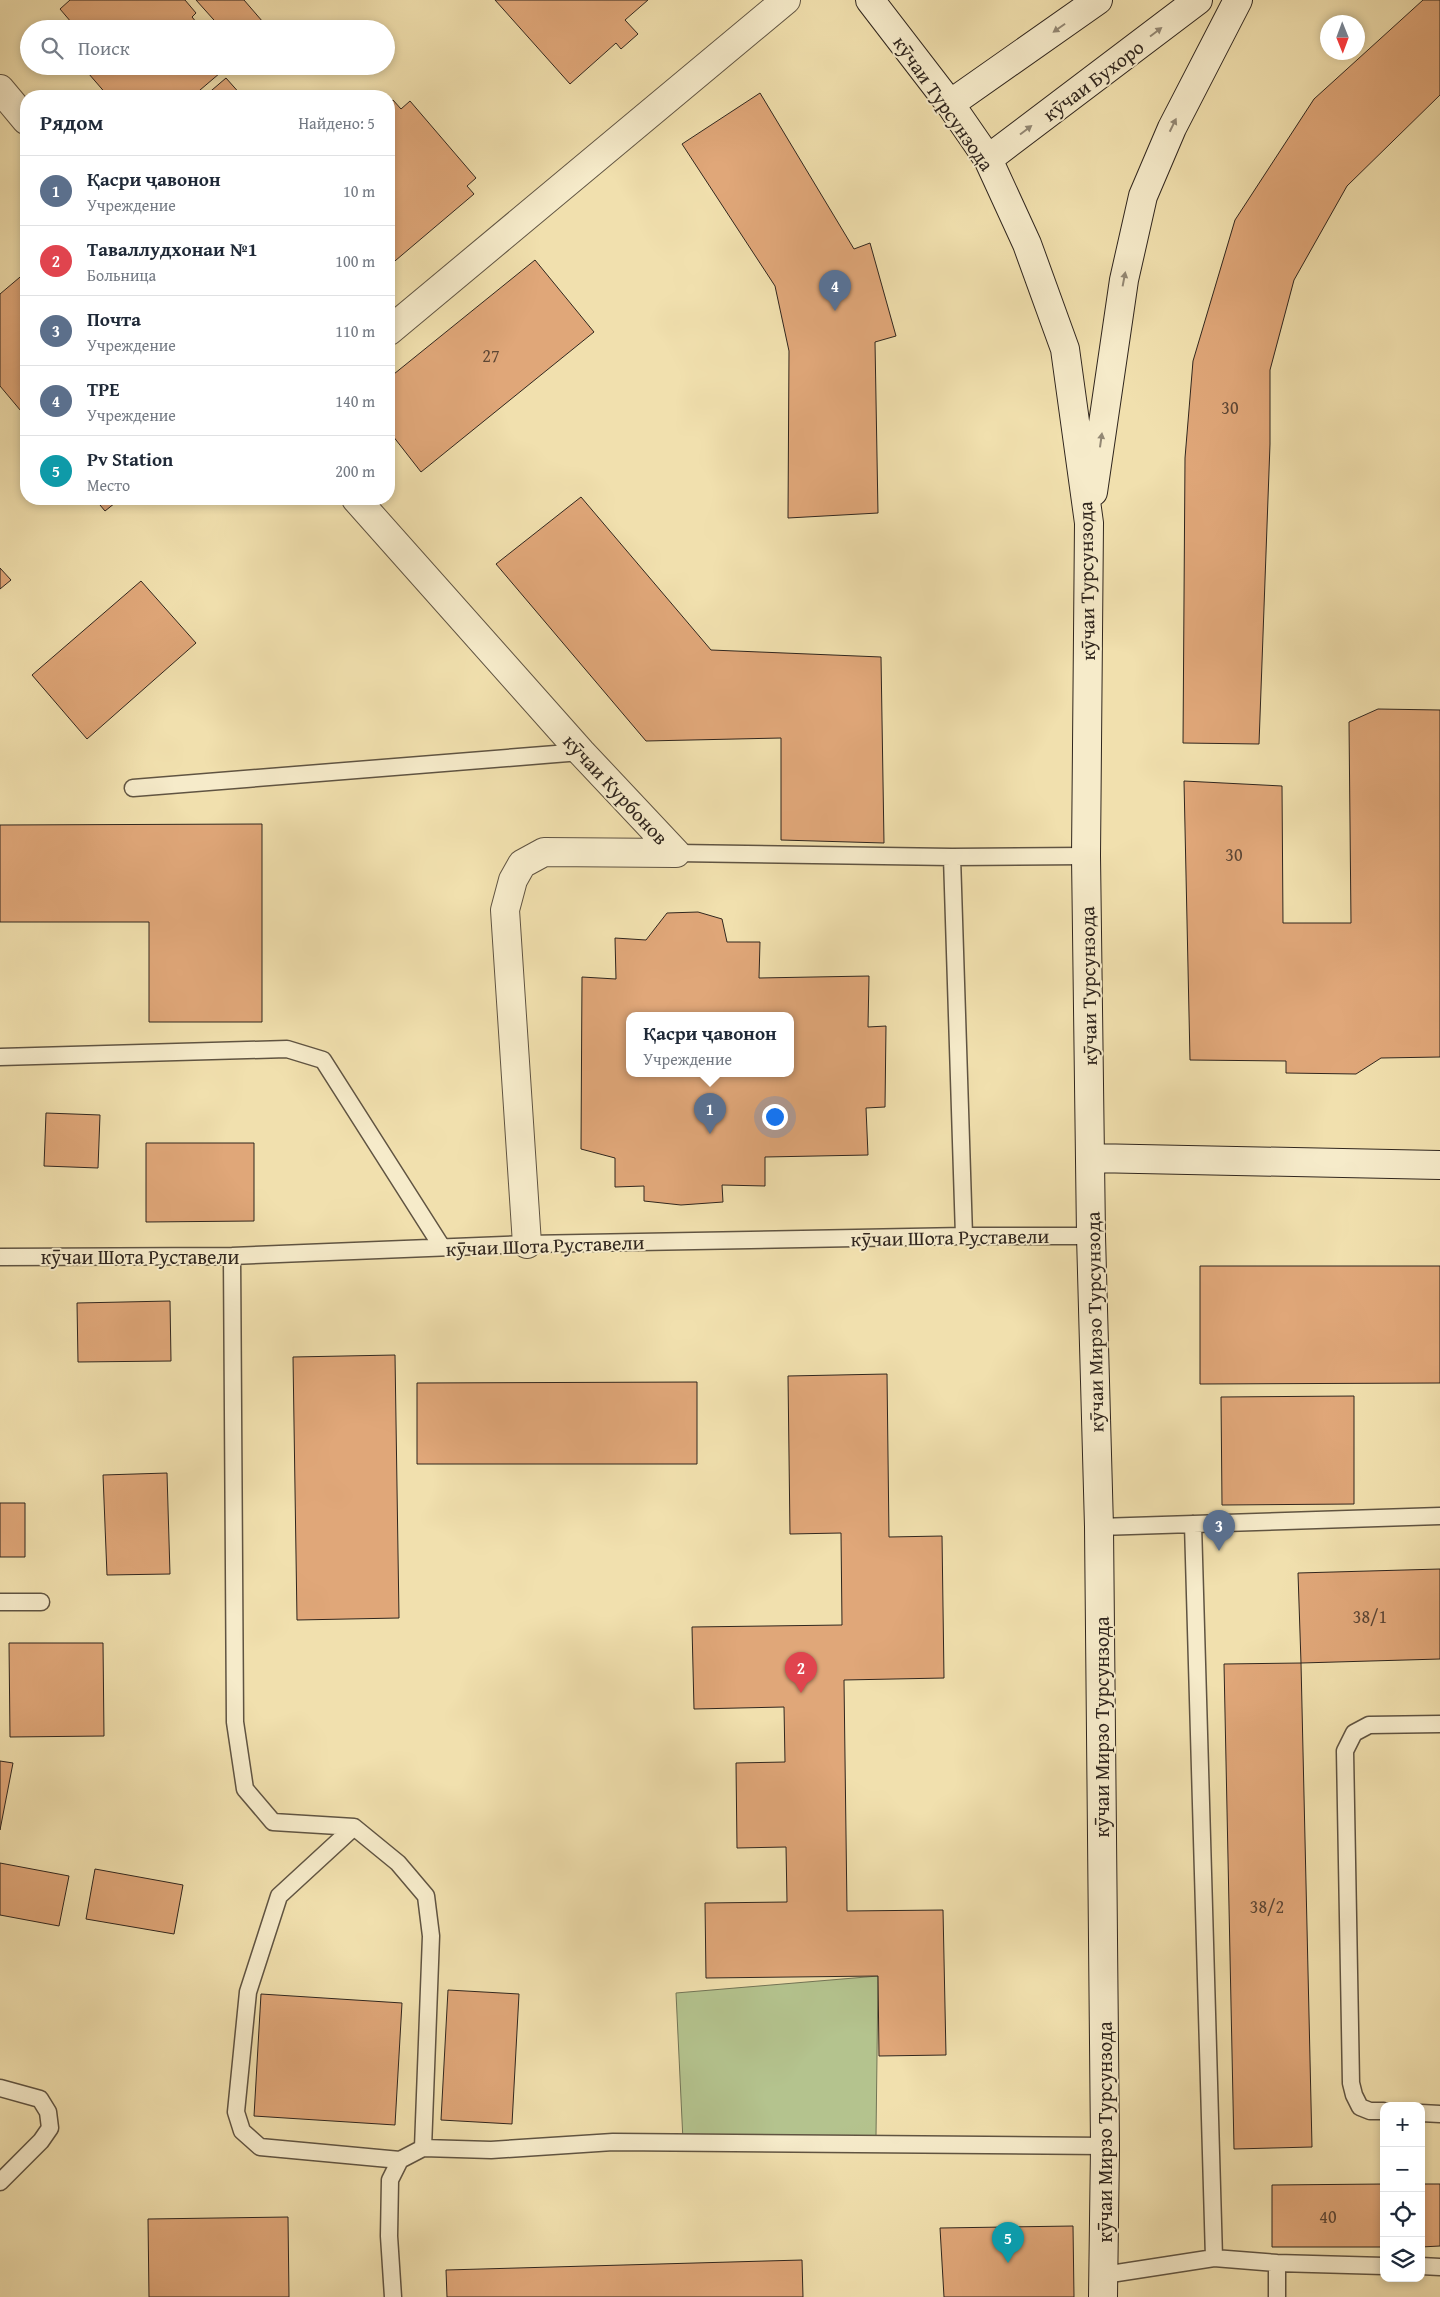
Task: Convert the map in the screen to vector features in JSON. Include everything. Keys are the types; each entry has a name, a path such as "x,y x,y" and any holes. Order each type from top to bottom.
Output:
{"street":[{"path":"395,326 786,0"},
{"name":"кӯчаи Турсунзода","path":"870,0 950,104 988,159 1027,244 1065,349 1088,523 1086,856 1091,1158"},
{"path":"950,104 1098,0"},
{"name":"кӯчаи Бухоро","path":"988,159 1198,0"},
{"path":"1088,523 1124,280 1143,196 1172,128 1238,0"},
{"path":"0,89 20,113"},
{"name":"кӯчаи Курбонов","path":"361,505 581,752 676,853"},
{"name":"кӯчаи Курбонов","path":"527,1244 505,910 513,880 522,864 544,852 676,853"},
{"path":"1091,1158 1440,1165"},
{"name":"кӯчаи Мирзо Турсунзода","path":"1091,1158 1091,1236 1099,1527 1104,2146 1103,2286"}],"lane":[{"path":"133,788 581,752"},
{"path":"676,853 952,857 1086,856"},
{"path":"952,857 964,1236"},
{"path":"0,1058 287,1048 323,1060 442,1247"},
{"name":"кӯчаи Шота Руставели","path":"0,1256 232,1256 527,1244 964,1236 1091,1236"},
{"path":"232,1256 235,1722 245,1789 273,1822 354,1827 398,1863 426,1896 431,1936 423,2148"},
{"path":"1099,1527 1440,1516"},
{"path":"1193,1524 1214,2258"},
{"path":"0,1602 41,1602"},
{"path":"1380,2111 1370,2111 1360,2107 1354,2096 1351,2083 1345,1751 1354,1733 1370,1725 1440,1724"},
{"path":"354,1827 279,1896 248,1992 236,2112 242,2131 260,2147 400,2160 423,2148 491,2150 613,2142 1104,2146"},
{"path":"0,2088 40,2099 48,2112 50,2128 41,2141 0,2182"},
{"path":"1425,2113 1440,2114"},
{"path":"393,2297 389,2236 390,2180 400,2160"},
{"path":"1103,2286 1214,2258 1277,2263 1380,2266"},
{"path":"1277,2263 1277,2297"},
{"path":"1425,2266 1440,2267"}],"green space":[{"path":"878,1976 876,2136 683,2141 676,1993"}],"building":[{"path":"70,0 185,0 196,13 192,17 194,20 69,20 60,9"},
{"path":"196,0 244,0 261,20 214,20"},
{"path":"495,0 648,0 625,20 638,34 621,49 616,43 570,84"},
{"path":"1423,0 1440,0 1440,95 1347,186 1294,280 1270,370 1270,444 1259,744 1183,743 1185,458 1193,361 1235,220 1314,99 1357,60 1365,60 1365,53"},
{"path":"90,75 218,75 200,90 103,90"},
{"path":"226,78 237,90 212,90"},
{"path":"760,93 854,249 870,243 896,336 875,342 878,513 788,518 789,351 775,286 682,144"},
{"path":"410,101 476,178 467,186 474,194 395,261 395,102 401,109"},
{"path":"535,260 594,332 421,472 395,439 395,373"},
{"path":"20,277 20,410 0,386 0,294"},
{"path":"581,497 711,650 881,657 884,843 781,840 781,738 646,741 496,564"},
{"path":"100,505 112,505 105,511"},
{"path":"0,568 11,580 0,589"},
{"path":"141,581 196,643 87,739 32,675"},
{"path":"1378,709 1440,710 1440,1057 1381,1058 1356,1074 1286,1073 1286,1061 1190,1060 1184,781 1282,786 1283,923 1351,923 1349,722"},
{"path":"262,824 262,1022 149,1022 149,922 0,922 0,825"},
{"path":"698,912 722,919 727,942 760,942 759,978 869,976 868,1027 886,1026 885,1107 866,1108 868,1155 765,1157 765,1186 722,1185 723,1202 681,1205 644,1201 644,1186 615,1187 615,1158 581,1149 582,977 616,979 615,938 646,940 667,913"},
{"path":"46,1113 100,1115 98,1168 44,1166"},
{"path":"146,1143 254,1143 254,1221 146,1222"},
{"path":"1200,1266 1440,1266 1440,1383 1200,1384"},
{"path":"170,1301 171,1361 78,1362 77,1303"},
{"path":"395,1355 399,1618 297,1620 293,1357"},
{"path":"887,1374 889,1537 942,1536 944,1678 844,1680 847,1911 943,1910 946,2055 879,2056 878,1976 706,1978 705,1903 787,1902 786,1847 737,1848 736,1763 785,1762 784,1707 694,1709 692,1627 842,1625 841,1533 790,1534 788,1376"},
{"path":"697,1382 697,1464 417,1464 417,1383"},
{"path":"1354,1396 1354,1504 1222,1505 1221,1397"},
{"path":"167,1473 170,1574 107,1575 103,1475"},
{"path":"0,1503 25,1503 25,1557 0,1557"},
{"path":"1440,1569 1440,1659 1301,1663 1298,1573"},
{"path":"9,1643 103,1643 104,1736 10,1737"},
{"path":"1301,1663 1312,2147 1234,2149 1224,1664"},
{"path":"0,1761 13,1763 0,1830"},
{"path":"0,1863 69,1876 59,1926 0,1915"},
{"path":"95,1869 183,1885 174,1934 86,1919"},
{"path":"448,1990 519,1994 512,2124 441,2120"},
{"path":"261,1994 402,2003 395,2125 254,2116"},
{"path":"1380,2184 1380,2247 1272,2247 1272,2185"},
{"path":"1425,2184 1440,2184 1440,2246 1425,2247"},
{"path":"288,2217 289,2297 149,2297 148,2219"},
{"path":"1073,2226 1074,2297 944,2297 940,2228"},
{"path":"802,2260 803,2297 447,2297 446,2270"}],"place":[{"name":"TPE","path":"835,311"},
{"name":"Қасри ҷавонон","path":"710,1134"},
{"name":"Почта","path":"1219,1551"},
{"name":"Таваллудхонаи №1","path":"801,1693"},
{"name":"Pv Station","path":"1008,2263"}]}
